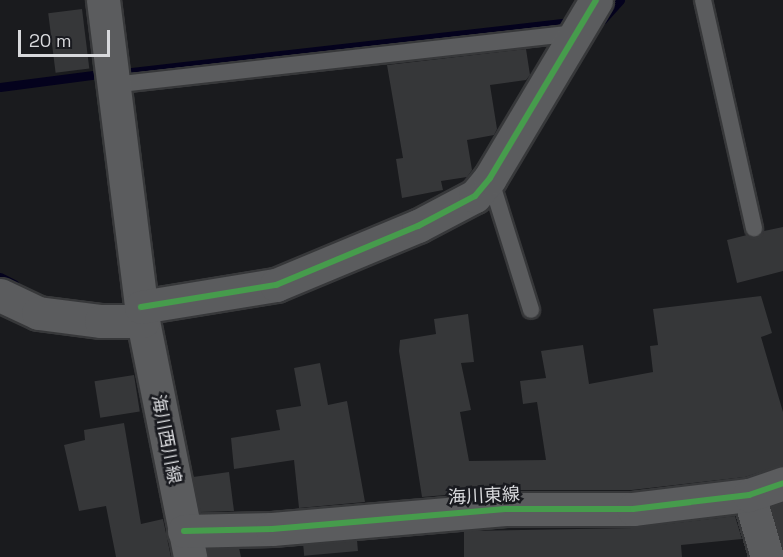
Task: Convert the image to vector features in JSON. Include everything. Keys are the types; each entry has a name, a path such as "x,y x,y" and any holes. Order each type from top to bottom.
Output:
{"street":[{"name":"海川西川線","path":"103,0 142,314 187,544"},
{"path":"0,295 38,313 101,321 276,285 418,226 475,196 490,177 596,0"},
{"name":"海川東線","path":"187,544 272,529 505,508 633,509 749,495 783,483"},
{"path":"749,495 767,557"}],"lane":[{"path":"703,0 754,228"},
{"path":"112,85 578,33"},
{"path":"490,177 531,309"}],"building":[{"path":"82,9 89,69 56,73 48,13"},
{"path":"526,49 530,75 526,80 490,85 497,129 494,135 467,140 472,170 467,177 441,181 443,190 402,198 396,159 403,158 387,65"},
{"path":"783,227 783,271 737,283 727,240 747,235 757,238 764,231"},
{"path":"761,296 772,333 761,337 783,412 783,465 745,477 632,490 505,490 422,497 399,351 400,340 436,334 434,319 468,314 474,362 461,363 471,410 460,412 469,461 546,460 537,402 523,404 520,381 546,378 541,351 583,345 589,384 653,372 650,346 658,345 653,309"},
{"path":"320,363 328,405 347,401 365,502 299,508 294,460 234,469 231,438 280,430 276,410 301,406 294,368"},
{"path":"134,375 140,412 100,418 94,381"},
{"path":"124,423 141,524 163,519 171,557 116,557 106,506 79,511 64,445 85,440 84,430"},
{"path":"229,472 234,511 200,512 193,477"},
{"path":"783,503 783,545 772,507"},
{"path":"735,516 742,539 681,545 682,557 464,557 464,531 633,528"},
{"path":"357,540 358,551 304,556 303,545"},
{"path":"239,548 241,557 208,557 208,549"}],"waterway":[{"path":"602,20 620,0"},
{"path":"123,73 564,23"},
{"path":"0,87 93,75"},
{"path":"0,277 14,284"}],"cycle path":[{"path":"141,307 276,285 418,226 475,196 490,178 596,0"},
{"path":"184,531 272,529 505,509 633,509 749,495 783,483"}]}
